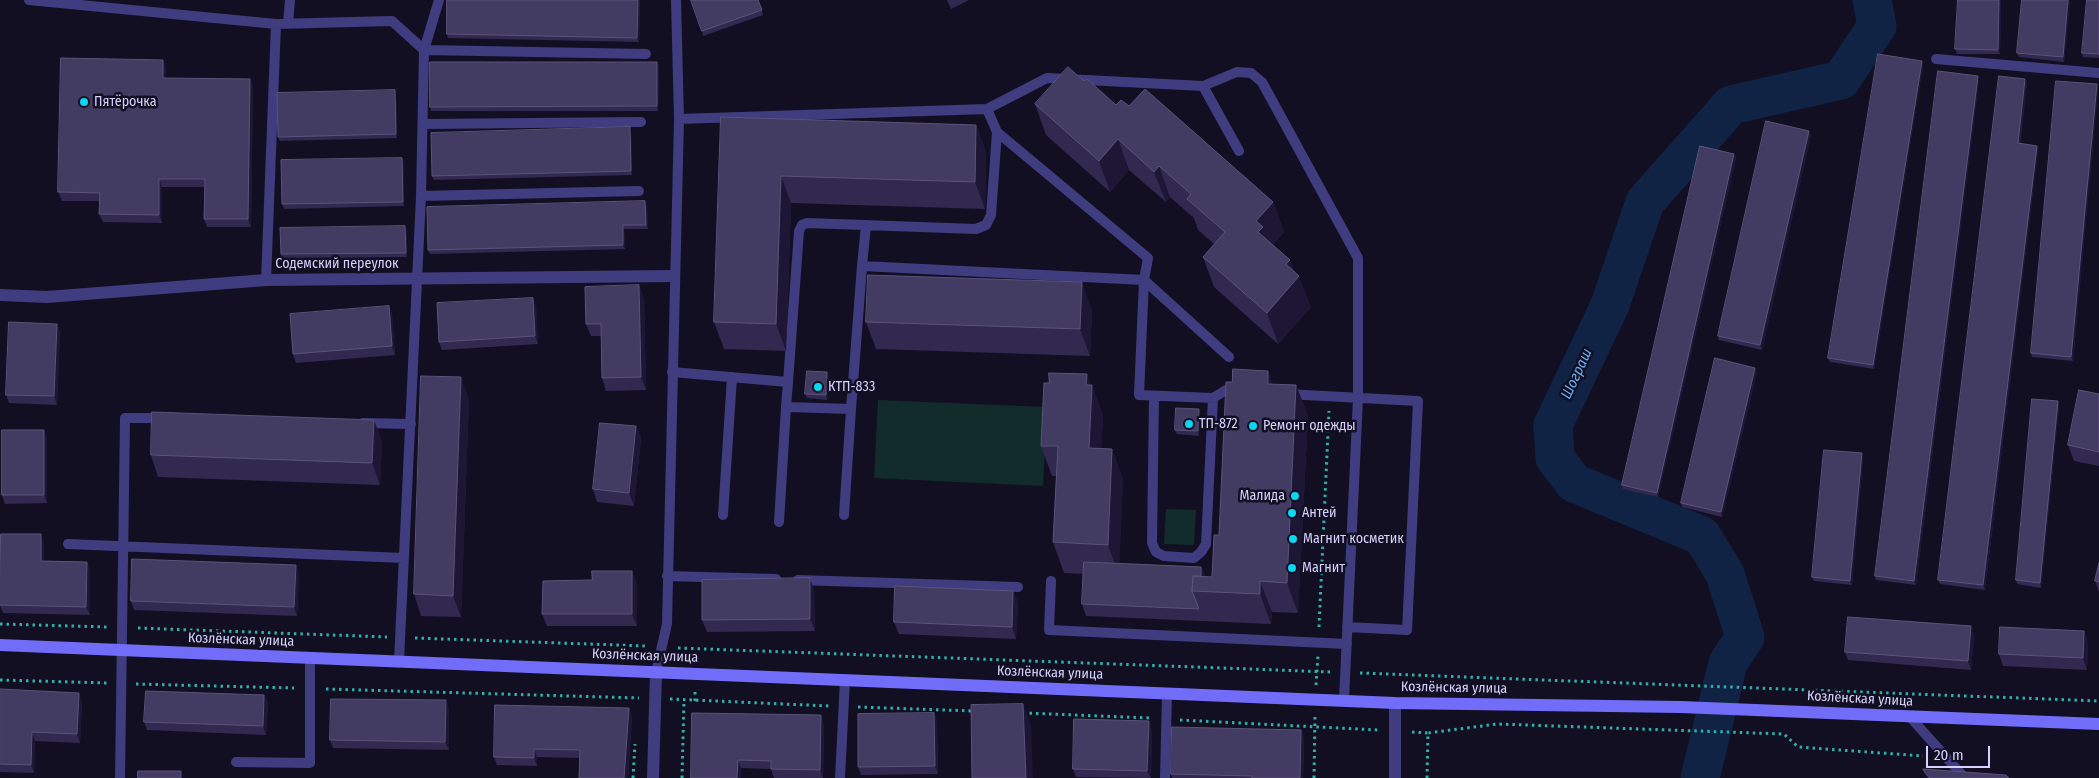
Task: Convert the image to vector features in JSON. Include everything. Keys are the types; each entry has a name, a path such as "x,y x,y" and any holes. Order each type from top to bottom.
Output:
{"street":[{"name":"Содемский переулок","path":"0,295 47,297 266,280 674,276"},
{"name":"Козлёнская улица","path":"0,645 1395,702 1681,707 2099,724"},
{"path":"653,778 656,672"},
{"path":"1395,702 1395,778"}],"lane":[{"path":"29,0 276,24 392,21 424,50 646,54"},
{"path":"288,23 290,0"},
{"path":"400,661 418,278 424,124 424,50 439,0"},
{"path":"656,672 667,624 674,276 680,119 676,0"},
{"path":"266,280 276,24"},
{"path":"1936,59 2099,73"},
{"path":"680,119 988,109 1047,78 1203,86 1237,72 1251,74 1262,82 1358,258 1358,398 1344,700"},
{"path":"1203,86 1239,152"},
{"path":"988,109 998,132 1148,258 1144,280 1139,395 1213,398 1226,390 1254,392"},
{"path":"424,124 641,122"},
{"path":"779,522 799,231 802,225 808,223 976,229 986,225 991,215 998,132"},
{"path":"421,196 639,191"},
{"path":"844,515 866,225"},
{"path":"862,266 1144,280 1229,357"},
{"path":"672,372 788,382"},
{"path":"723,515 732,377"},
{"path":"1273,393 1418,401 1407,630 1347,627"},
{"path":"1154,396 1152,543 1156,552 1164,556 1194,558 1206,544 1213,398"},
{"path":"786,407 851,409"},
{"path":"120,778 125,418 174,419"},
{"path":"352,422 411,424"},
{"path":"68,544 404,558"},
{"path":"667,576 1018,587"},
{"path":"1051,581 1049,630 1346,644"},
{"path":"236,762 310,763 310,658"},
{"path":"840,778 844,679"},
{"path":"1165,778 1167,693"},
{"path":"1910,717 1963,776"}],"path":[{"path":"1314,778 1314,726 1330,396"},
{"path":"0,624 1682,684 2099,701"},
{"path":"682,778 684,700"},
{"path":"1314,726 1428,732 1497,724 1784,734 1798,747 1946,757"},
{"path":"1427,778 1428,732"}],"green space":[{"path":"878,400 1047,407 1043,486 874,478"},
{"path":"1166,509 1196,510 1194,545 1164,544"}],"building":[{"path":"447,0 638,0 637,38 447,34"},
{"path":"691,0 758,0 762,10 702,31"},
{"path":"1958,0 1999,0 1998,50 1955,49"},
{"path":"2022,0 2068,0 2063,57 2017,53"},
{"path":"2087,0 2099,0 2099,54 2082,53"},
{"path":"1878,54 1922,61 1873,365 1828,358"},
{"path":"61,58 163,60 163,78 250,79 248,219 204,219 205,179 159,179 159,215 99,214 100,193 58,192"},
{"path":"430,62 657,62 657,106 430,107"},
{"path":"1068,67 1084,81 1087,79 1116,105 1121,100 1129,106 1145,89 1273,202 1256,221 1263,227 1258,232 1290,260 1286,264 1299,276 1267,313 1203,257 1225,232 1187,199 1191,194 1159,166 1154,172 1118,139 1099,161 1035,104"},
{"path":"1938,71 1978,76 1914,581 1875,576"},
{"path":"1999,76 2025,79 2018,143 2037,146 1983,585 1938,580"},
{"path":"2056,81 2097,84 2071,357 2031,353"},
{"path":"395,90 396,134 278,137 277,93"},
{"path":"721,117 976,125 975,182 781,176 776,324 714,322"},
{"path":"1766,121 1809,131 1760,345 1718,336"},
{"path":"630,127 631,171 432,176 431,133"},
{"path":"1700,146 1734,154 1657,493 1622,485"},
{"path":"402,158 403,202 282,204 281,160"},
{"path":"645,201 646,225 623,225 623,245 428,250 427,207"},
{"path":"405,226 406,253 281,254 280,228"},
{"path":"868,275 1082,282 1080,329 866,322"},
{"path":"639,285 641,377 602,378 601,324 586,324 585,287"},
{"path":"533,298 535,336 439,342 437,303"},
{"path":"389,306 392,346 293,354 290,314"},
{"path":"9,322 57,324 54,396 6,395"},
{"path":"1715,358 1755,368 1721,512 1681,503"},
{"path":"1233,369 1268,371 1268,384 1296,385 1287,583 1260,581 1260,594 1192,591 1193,576 1212,577 1214,535 1219,535 1226,382 1232,382"},
{"name":"КТП-833","path":"807,371 827,372 826,395 805,394"},
{"path":"1049,373 1087,374 1086,385 1092,385 1089,448 1112,449 1108,545 1053,542 1058,446 1041,446 1044,383 1049,383"},
{"path":"421,376 461,377 453,596 414,594"},
{"path":"2079,390 2099,394 2099,452 2068,445"},
{"path":"2032,399 2058,401 2040,583 2016,580"},
{"name":"ТП-872","path":"1176,408 1199,409 1198,431 1175,430"},
{"path":"152,412 374,420 372,463 151,455"},
{"path":"600,423 636,426 629,493 593,489"},
{"path":"2,430 44,430 44,495 2,495"},
{"path":"1824,450 1862,453 1850,581 1812,577"},
{"path":"1,534 41,534 41,561 87,562 86,607 0,605"},
{"path":"132,559 296,565 294,607 131,601"},
{"path":"1084,562 1201,567 1201,576 1193,576 1192,591 1199,609 1082,604"},
{"path":"2099,563 2099,582 2095,581"},
{"path":"592,571 632,571 632,614 542,614 543,581 592,580"},
{"path":"810,578 810,619 702,620 702,580"},
{"path":"895,586 1013,591 1012,627 894,622"},
{"path":"1848,617 1971,626 1968,661 1845,652"},
{"path":"2000,627 2084,631 2083,658 1999,654"},
{"path":"0,689 79,693 77,734 32,732 31,765 0,764"},
{"path":"146,691 264,695 263,726 144,722"},
{"path":"331,699 446,700 445,742 330,740"},
{"path":"1023,704 1026,778 972,778 971,705"},
{"path":"495,705 629,708 624,778 579,778 580,750 534,749 534,758 494,757"},
{"path":"692,713 821,715 820,770 771,769 771,761 738,760 737,778 691,778"},
{"path":"934,713 935,766 858,767 858,714"},
{"path":"1074,719 1149,721 1147,771 1073,769"},
{"path":"1172,727 1301,730 1300,778 1171,774"},
{"path":"1923,769 2006,775 2009,778 1930,778"},
{"path":"138,771 181,771 181,778 138,778"}],"waterway":[{"name":"Шограш","path":"1700,778 1728,663 1745,637 1725,574 1702,536 1574,483 1555,458 1553,425 1610,305 1645,202 1731,105 1841,80 1877,26 1872,0"}],"place":[{"name":"Пятёрочка","path":"84,102"},
{"name":"КТП-833","path":"818,387"},
{"name":"ТП-872","path":"1189,424"},
{"name":"Ремонт одежды","path":"1253,426"},
{"name":"Малида","path":"1295,496"},
{"name":"Антей","path":"1292,513"},
{"name":"Магнит косметик","path":"1293,539"},
{"name":"Магнит","path":"1292,568"}]}
